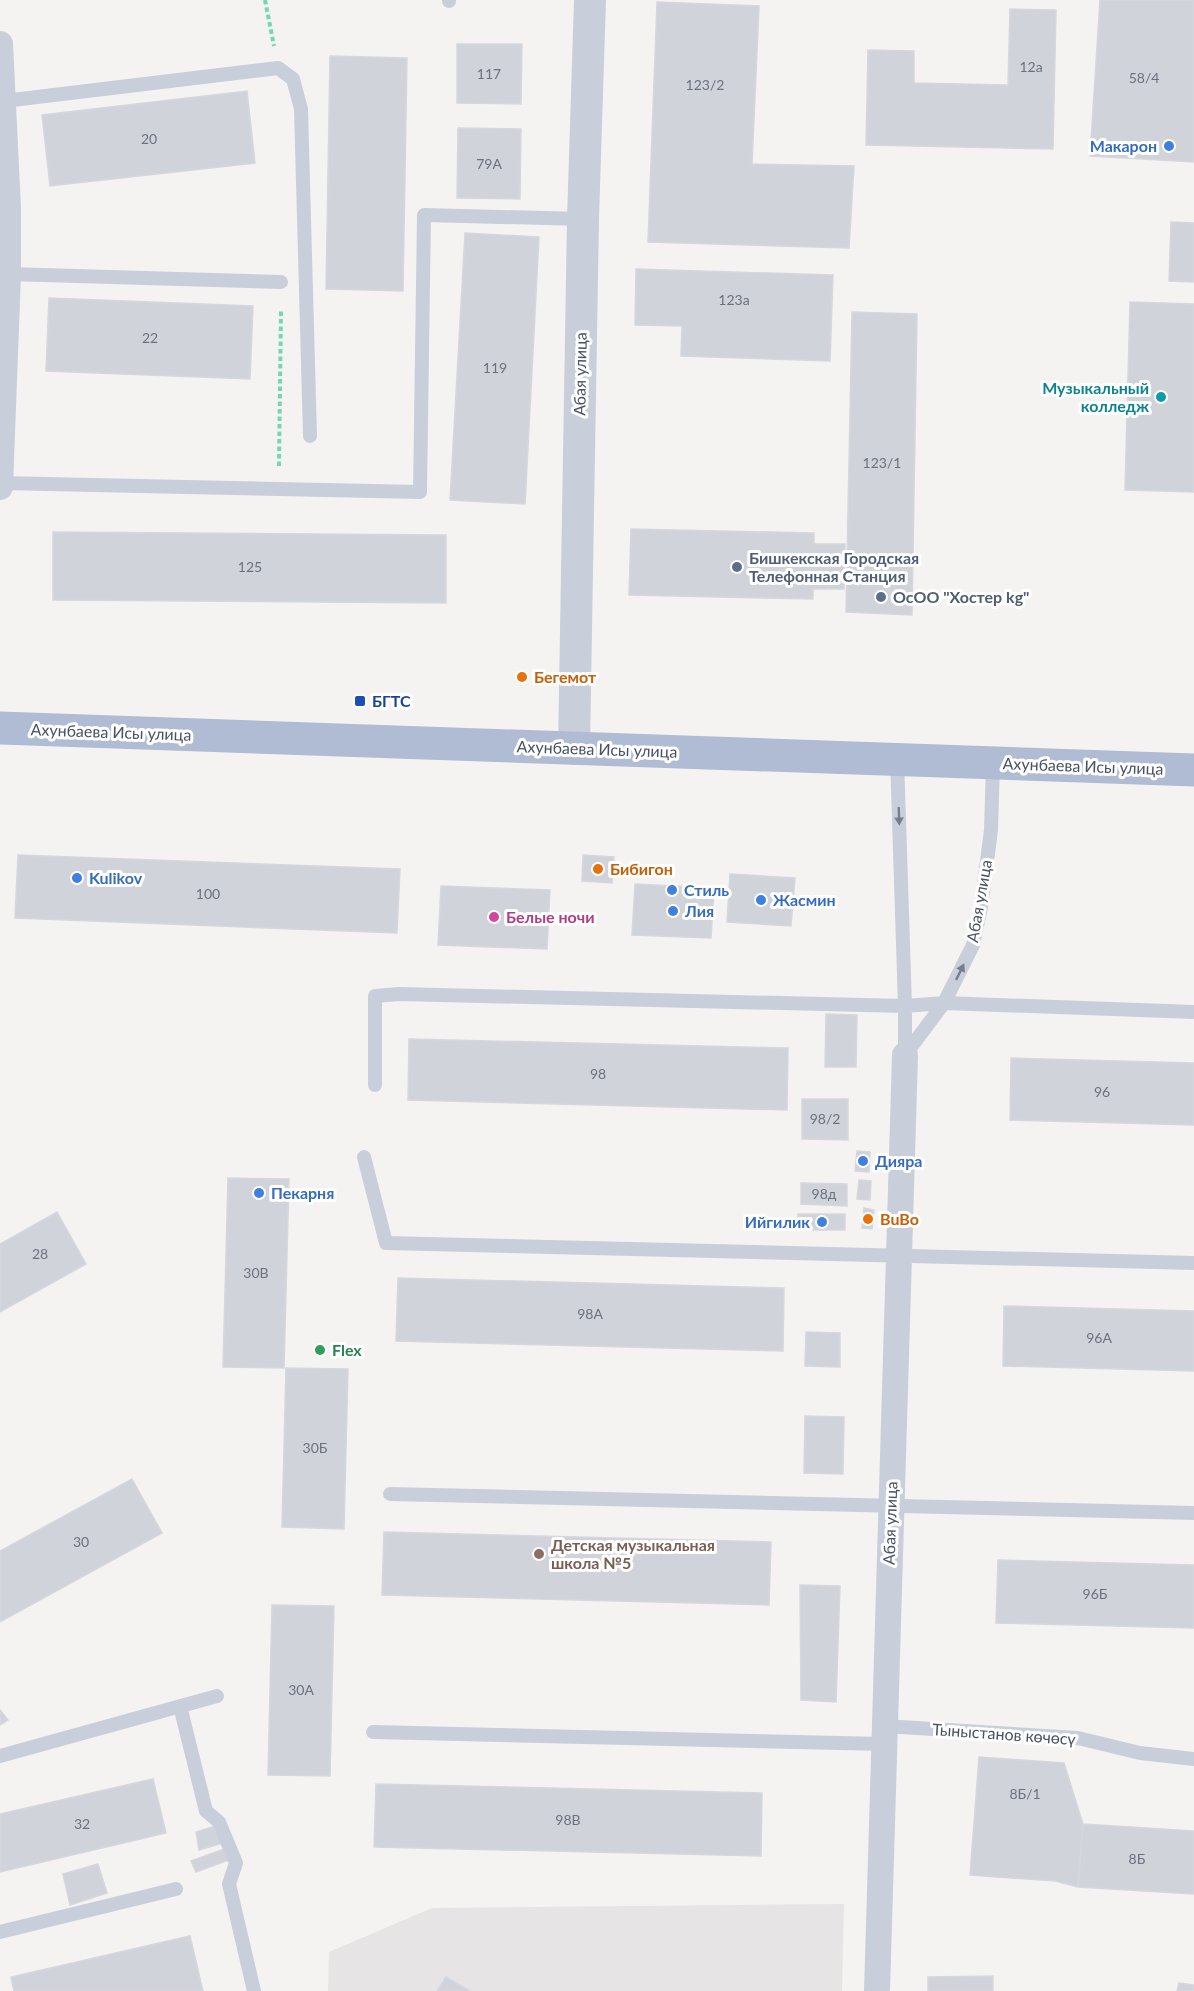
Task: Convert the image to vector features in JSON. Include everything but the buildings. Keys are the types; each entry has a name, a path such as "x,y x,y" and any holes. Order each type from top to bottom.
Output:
{"main road":[{"name":"Ахунбаева Исы улица","path":"0,728 1194,770"}],"street":[{"name":"Абая улица","path":"574,749 583,219 590,0"},
{"path":"0,44 4,101 3,159 8,274 0,485"},
{"name":"Абая улица","path":"877,1991 904,1055"}],"lane":[{"path":"4,101 278,68 293,79 301,109 310,436"},
{"path":"0,485 420,492 424,215 583,219"},
{"path":"8,274 281,282"},
{"name":"Абая улица","path":"897,758 905,1006 904,1055"},
{"name":"Абая улица","path":"904,1055 944,1003 973,945 981,907 991,830 993,763"},
{"path":"375,1085 375,996 399,994 905,1006 944,1003 1194,1012"},
{"path":"364,1157 386,1243 1194,1263"},
{"path":"390,1494 1194,1514"},
{"path":"0,1756 217,1696"},
{"path":"180,1706 206,1811 219,1822 236,1863 229,1884 254,1991"},
{"name":"Тыныстанов көчөсү","path":"374,1732 1078,1738 1140,1753 1194,1759"},
{"path":"0,1932 176,1889"}],"path":[{"path":"265,0 278,68"},
{"path":"278,489 281,282"}],"shaded area":[{"path":"844,1904 842,1991 328,1991 329,1952 432,1908"}],"place":[{"name":"Макарон","path":"1169,146"},
{"name":"Музыкальный колледж","path":"1161,397"},
{"name":"Бишкекская Городская Телефонная Станция","path":"737,567"},
{"name":"ОсОО \"Хостер kg\"","path":"881,597"},
{"name":"Бегемот","path":"522,677"},
{"name":"БГТС","path":"360,701"},
{"name":"Бибигон","path":"598,869"},
{"name":"Kulikov","path":"77,878"},
{"name":"Стиль","path":"672,890"},
{"name":"Жасмин","path":"761,900"},
{"name":"Лия","path":"673,911"},
{"name":"Белые ночи","path":"494,917"},
{"name":"Дияра","path":"863,1161"},
{"name":"Пекарня","path":"259,1193"},
{"name":"BuBo","path":"868,1219"},
{"name":"Ийгилик","path":"822,1222"},
{"name":"Flex","path":"320,1350"},
{"name":"Детская музыкальная школа №5","path":"539,1554"}]}
